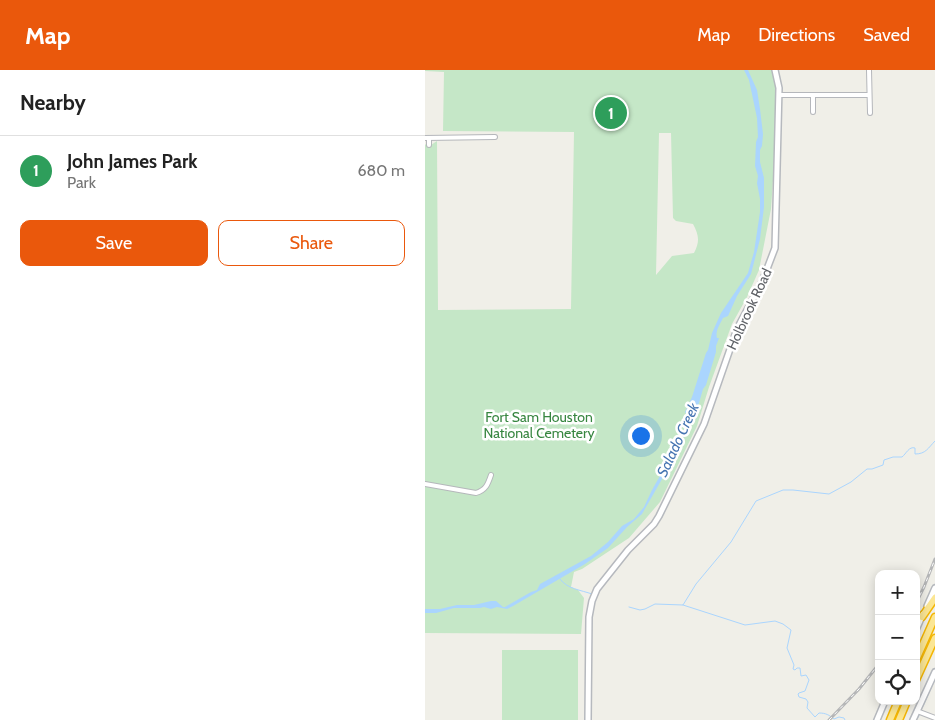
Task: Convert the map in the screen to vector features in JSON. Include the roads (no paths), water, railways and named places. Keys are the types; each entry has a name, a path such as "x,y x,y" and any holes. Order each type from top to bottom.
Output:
{"highway":[{"path":"922,617 935,598"},
{"path":"920,651 935,618"},
{"path":"920,671 935,638"},
{"path":"890,720 896,705"},
{"path":"899,720 905,705"}],"street":[{"name":"Holbrook Road","path":"588,720 589,609 594,595 628,550 654,524 659,516 705,424 737,328 762,282 775,248 779,81 775,70"},
{"path":"869,70 870,112"},
{"path":"779,95 869,95"},
{"path":"813,95 813,112"},
{"path":"429,145 427,138 495,137"},
{"path":"425,484 476,493 484,490 491,475"},
{"path":"920,621 935,588"},
{"path":"913,720 935,672"},
{"path":"877,720 883,705"},
{"path":"917,711 935,718"}],"water":[{"path":"744,70 748,70 757,90 763,134 760,162 764,178 764,207 760,239 751,274 737,296 728,316 723,318 718,328 717,338 719,338 716,352 699,403 674,458 642,514 608,548 585,564 507,609 497,607 491,609 484,607 454,608 436,613 425,613 425,609 474,605 491,601 496,601 505,607 537,590 540,584 591,556 608,542 622,526 634,519 644,507 677,446 693,410 685,413 708,350 712,333 721,313 748,273 754,252 760,212 758,176 755,166 758,137 757,118 749,80"}],"waterway":[{"path":"629,607 640,610 655,604 683,605 696,584 731,542 756,501 783,490 829,494 851,482 867,469 883,465 884,460 902,457 909,449 913,448 915,448 915,454 922,453 935,441"},
{"path":"560,579 570,587 592,594"},
{"path":"683,605 745,625 775,621 783,624 791,630 787,648 794,665 793,669 800,668 801,676 806,675 809,680 805,691 798,694 799,697 806,699 808,702 807,708 815,717 821,713 827,714 834,719 839,717 845,720"},
{"path":"923,706 935,679"},
{"path":"916,720 919,716"}],"railway":[{"path":"920,595 935,559"},
{"path":"829,720 859,689 875,669"}],"place":[{"name":"John James Park","path":"611,113"}],"park label":[{"name":"Fort Sam Houston National Cemetery","path":"539,426"}],"water label":[{"name":"Salado Creek","path":"678,440"}]}
